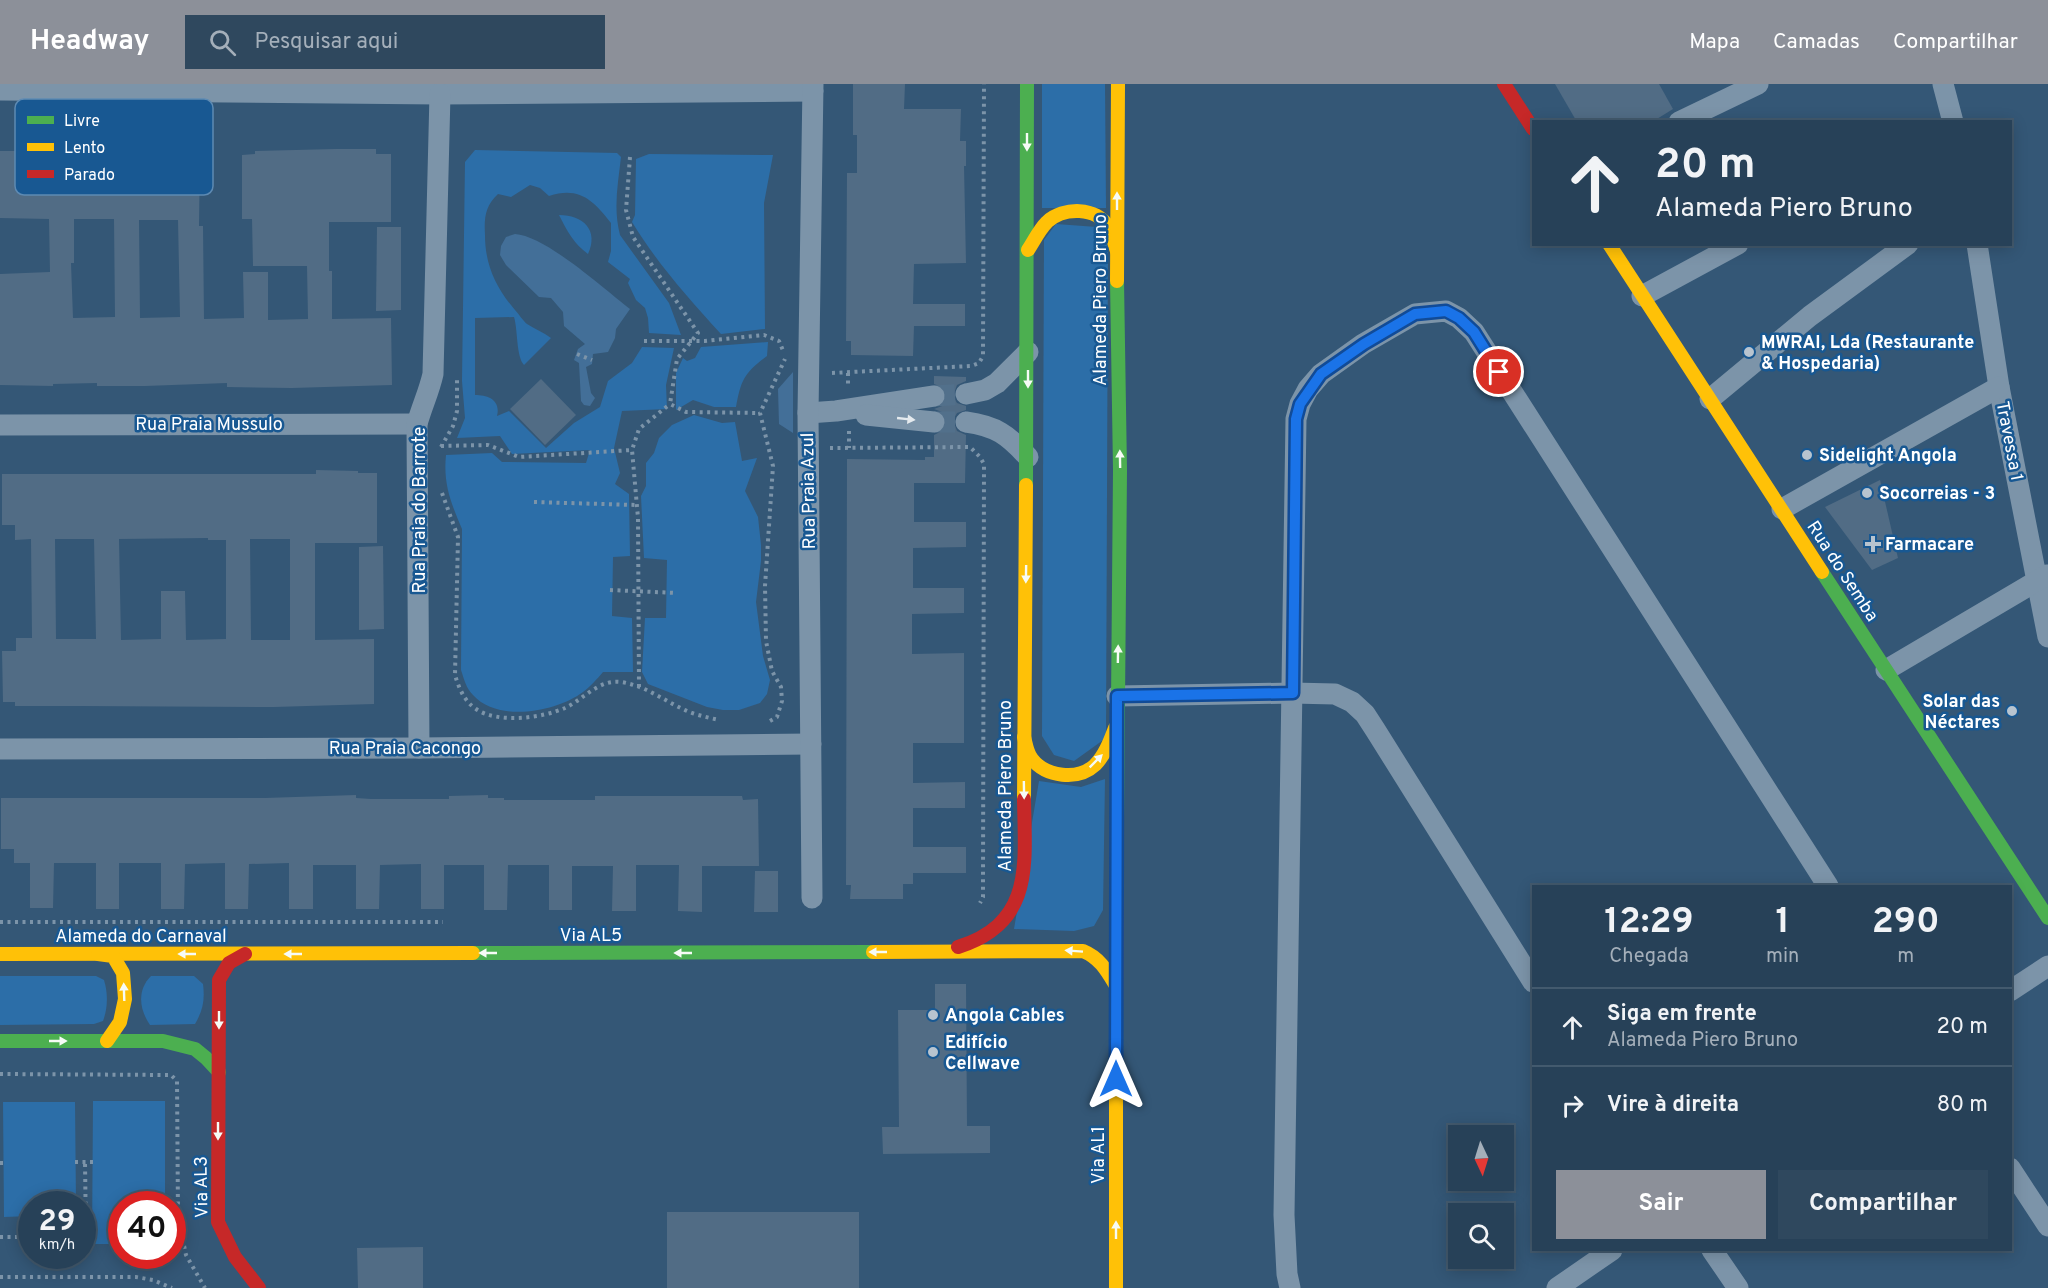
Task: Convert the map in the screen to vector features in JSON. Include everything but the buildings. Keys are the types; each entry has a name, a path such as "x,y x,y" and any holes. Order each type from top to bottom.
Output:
{"street":[{"name":"Alameda Piero Bruno","path":"936,952 978,942 1004,922 1021,886 1025,868 1023,734 1028,457 1027,84"},
{"name":"Alameda Piero Bruno","path":"1116,986 1120,470 1117,252 1118,84"},
{"path":"1504,84 1532,127"},
{"path":"1683,120 1758,84"},
{"path":"1943,84 1952,120"},
{"path":"0,90 440,94 530,88 813,88"},
{"name":"Rua Praia Azul","path":"812,898 808,413 813,88"},
{"name":"Rua Praia do Barrote","path":"419,748 417,424 433,374 440,94"},
{"path":"1028,250 1047,222 1059,214 1085,211 1098,217 1108,227 1117,252"},
{"name":"Rua do Semba","path":"1610,246 2048,918"},
{"path":"1642,296 1734,246"},
{"path":"1710,399 1810,316 1905,246"},
{"name":"Travessa 1","path":"1977,246 1999,387 2043,578 2048,637"},
{"path":"1290,1288 1284,1215 1296,419 1300,404 1321,374 1364,344 1415,314 1446,311 1459,318 1474,332 1827,885"},
{"path":"966,394 985,390 997,383 1028,352"},
{"path":"1782,509 1999,387"},
{"path":"842,419 934,396"},
{"path":"808,413 842,419 934,422"},
{"path":"966,422 986,425 999,431 1011,439 1028,457"},
{"name":"Rua Praia Mussulo","path":"0,425 417,424"},
{"path":"1886,670 2043,578"},
{"path":"1117,696 1335,694 1352,702 1365,714 1532,980"},
{"path":"1023,734 1032,759 1048,772 1069,776 1094,766 1108,747 1117,723"},
{"name":"Rua Praia Cacongo","path":"0,749 811,744"},
{"path":"936,952 1083,951 1093,955 1104,966 1116,986"},
{"name":"Via AL5","path":"245,954 936,952"},
{"name":"Alameda do Carnaval","path":"0,954 245,954"},
{"path":"98,954 113,956 123,973 125,999 120,1022 107,1041"},
{"name":"Alameda do Carnaval","path":"219,1072 219,980 234,957 245,954"},
{"path":"2012,990 2048,966"},
{"name":"Via AL1","path":"1116,986 1116,1288"},
{"path":"0,1041 163,1041 189,1045 204,1055 219,1072"},
{"name":"Via AL3","path":"219,1072 218,1222 228,1247 244,1272 259,1288"},
{"path":"2012,1171 2048,1226"},
{"path":"1557,1288 1611,1251"},
{"path":"1713,1251 1738,1288"}],"path":[{"path":"825,374 971,366 979,363 983,356 984,84"},
{"path":"630,157 626,210 633,237 698,333 676,358 670,404 639,429 632,450 638,518 639,687"},
{"path":"644,340 705,341 764,335 779,341 786,357 760,413 773,466 765,586 766,641 772,671 780,687 782,701 777,717 768,721"},
{"path":"577,354 592,360"},
{"path":"848,373 848,392"},
{"path":"670,404 686,412 760,413"},
{"path":"440,455 441,446 453,426 457,411"},
{"path":"842,419 849,448"},
{"path":"441,446 488,445 519,457 632,450"},
{"path":"824,448 970,447 984,464 983,885 982,897 978,906"},
{"path":"442,490 458,537 455,675 460,690 477,710 495,717 542,716 567,707 606,682 621,682 639,687 693,713 722,721"},
{"path":"534,502 636,506"},
{"path":"610,590 677,593"},
{"path":"0,1074 171,1075 177,1082 177,1216 186,1255 204,1288"},
{"path":"75,1162 93,1162"},
{"path":"85,1162 85,1191"},
{"path":"0,1237 18,1238"},
{"path":"0,1277 136,1277 153,1280 172,1288"}],"shaded area":[{"path":"1042,84 1105,84 1106,208 1042,208"},
{"path":"475,150 617,153 621,157 616,206 620,235 669,303 681,335 649,333 645,308 636,300 628,283 630,279 608,262 611,251 611,223 584,197 569,193 549,196 540,188 530,185 511,197 498,194 490,203 485,218 485,229 487,256 493,276 508,302 524,321 551,338 524,365 521,361 514,317 475,318 475,395 484,396 495,402 497,416 509,411 546,448 574,423 600,407 608,381 632,363 642,347 674,348 666,385 667,409 622,411 614,448 620,473 615,484 629,494 630,556 613,557 612,616 632,618 633,672 603,672 588,688 572,699 558,705 527,712 512,712 484,704 473,695 461,670 462,529 449,493 446,455 492,453 502,462 586,463 590,450 512,454 500,436 457,438 465,418 462,381 465,162"},
{"path":"649,154 773,155 764,203 765,329 721,334 674,280 632,222 635,215 636,159"},
{"path":"559,215 575,218 587,226 591,238 588,254 571,237"},
{"path":"1056,224 1097,227 1108,247 1106,738 1074,761 1054,755 1042,736 1044,240"},
{"path":"515,234 528,237 558,253 630,309 616,329 615,338 608,352 593,354 592,364 586,367 591,393 595,398 590,406 584,405 581,401 579,363 574,360 578,349 585,344 564,326 563,312 551,298 539,297 506,265 500,255 501,246 506,237"},
{"path":"768,342 767,356 748,372 736,407 714,407 693,400 676,410 676,373 683,358 687,361 695,358 701,347"},
{"path":"793,372 793,433 779,424 778,389"},
{"path":"694,415 722,423 735,422 742,461 757,458 745,491 758,517 761,561 756,602 763,656 770,680 767,694 760,703 739,710 707,707 648,684 642,672 645,618 666,618 667,560 644,558 641,496 646,486 646,463 654,453 659,438 672,425"},
{"path":"1105,779 1103,910 1094,926 1074,931 1014,929 1039,781 1081,787"},
{"path":"0,976 96,976 104,980 106,990 107,1006 103,1021 94,1024 0,1025"},
{"path":"151,976 194,976 203,984 203,1005 195,1024 150,1025 141,1000 143,987"},
{"path":"93,1101 165,1101 165,1191 108,1191 108,1244 96,1244 96,1191 92,1191"},
{"path":"3,1102 75,1102 76,1191 18,1191 18,1216 4,1217"}],"tunnel":[{"path":"934,396 966,394"},
{"path":"934,422 966,422"}],"traffic: fast":[{"path":"1026,485 1027,84"},
{"path":"1117,281 1120,470 1117,820"},
{"path":"1822,572 2048,918"},
{"path":"473,953 873,952"},
{"path":"0,1041 163,1041 195,1049 219,1072"}],"traffic: slow":[{"path":"1117,281 1118,84"},
{"path":"1028,250 1047,222 1062,214 1080,211 1088,212 1104,221 1117,251"},
{"path":"1610,246 1822,572"},
{"path":"1024,799 1026,485"},
{"path":"1024,737 1029,754 1038,765 1054,773 1071,775 1088,770 1099,761 1115,728"},
{"path":"873,952 1083,951 1099,961 1116,986"},
{"path":"0,954 473,953"},
{"path":"98,954 113,956 123,973 125,999 120,1022 107,1041"},
{"path":"1116,1020 1116,1288"}],"traffic: jam":[{"path":"1504,84 1532,127"},
{"path":"958,947 983,936 1001,923 1013,907 1024,869 1024,799"},
{"path":"1116,1020 1117,820"},
{"path":"245,954 229,963 219,980 218,1222 235,1257 259,1288"}],"place":[{"name":"MWRAI, Lda (Restaurante & Hospedaria)","path":"1749,352"},
{"name":"Sidelight Angola","path":"1807,455"},
{"name":"Socorreias - 3","path":"1867,493"},
{"name":"Farmacare","path":"1873,544"},
{"name":"Solar das Néctares","path":"2012,711"},
{"name":"Angola Cables","path":"933,1015"},
{"name":"Edifício Cellwave","path":"933,1052"}],"route":[{"path":"1116,1079 1117,696 1293,693 1296,419 1300,404 1308,389 1321,374 1364,344 1415,314 1430,311 1446,311 1459,318 1474,332 1499,372"}]}
